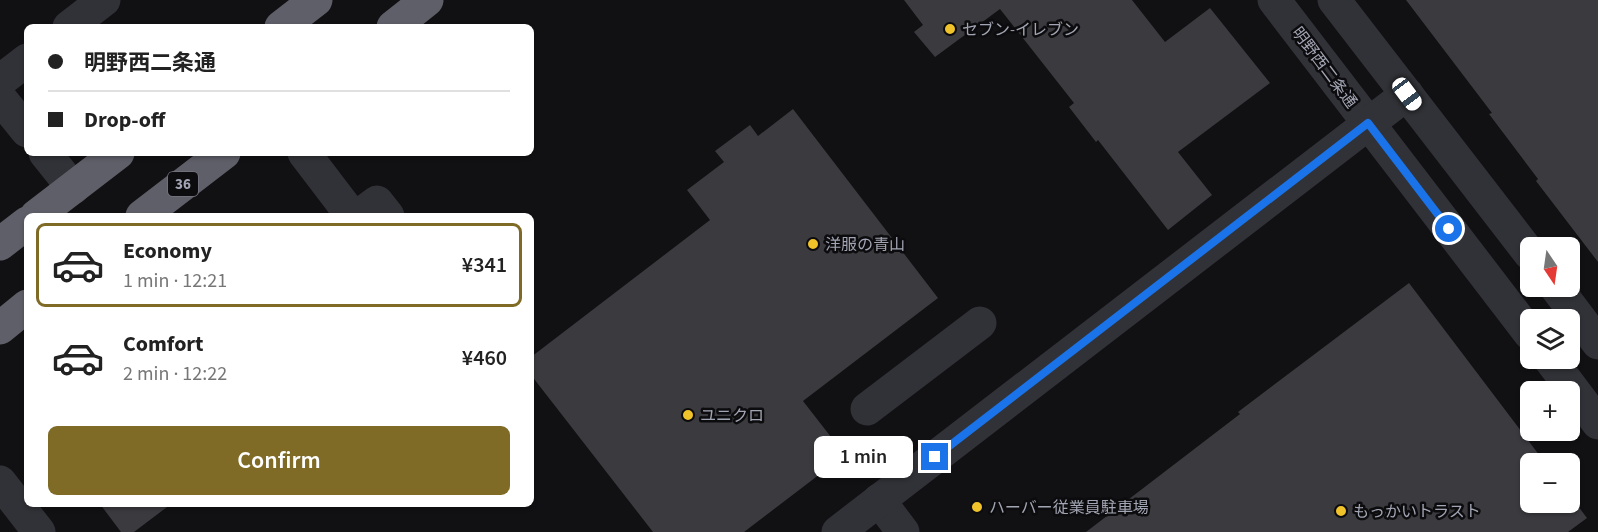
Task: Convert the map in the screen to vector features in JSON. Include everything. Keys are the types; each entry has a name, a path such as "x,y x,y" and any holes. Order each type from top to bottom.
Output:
{"highway":[{"path":"285,24 316,0"},
{"path":"397,24 427,0"},
{"path":"40,213 114,156"},
{"name":"36","path":"155,212 220,156"},
{"path":"0,244 24,225"},
{"path":"0,327 24,308"}],"street":[{"path":"73,24 104,0"},
{"name":"明野西二条通","path":"1274,0 1520,321"},
{"path":"1334,0 1520,241"},
{"path":"0,81 24,62"},
{"path":"838,532 1407,94"},
{"path":"0,98 24,127"},
{"path":"47,156 73,188"},
{"path":"306,156 350,213"},
{"path":"362,213 378,202 386,213"},
{"path":"1563,297 1598,343"},
{"path":"867,409 980,323"},
{"path":"1557,369 1598,423"},
{"path":"0,482 39,532"},
{"path":"879,500 903,532"}],"building":[{"path":"904,0 1132,0 1165,42 1210,8 1270,83 1178,152 1212,195 1168,230 1098,140 1096,142 1069,107 1074,103 1000,9 935,57 914,32 923,25"},
{"path":"1406,0 1598,0 1598,262 1536,181 1538,179 1489,114 1492,113"},
{"path":"793,109 938,298 803,401 845,455 744,532 653,532 534,379 534,355 710,220 687,190 724,162 715,151 750,125 758,136"},
{"path":"1409,283 1520,430 1520,441 1529,441 1538,453 1520,453 1520,513 1580,513 1580,509 1587,518 1568,532 1086,532 1240,414 1238,412"},
{"path":"102,507 167,507 134,532 121,532"}],"place":[{"name":"セブン-イレブン","path":"950,29"},
{"name":"洋服の青山","path":"813,244"},
{"name":"ユニクロ","path":"688,415"},
{"name":"ハーバー従業員駐車場","path":"977,507"},
{"name":"もっかいトラスト","path":"1341,511"}],"route":[{"path":"935,457 1368,123 1449,229"}]}
